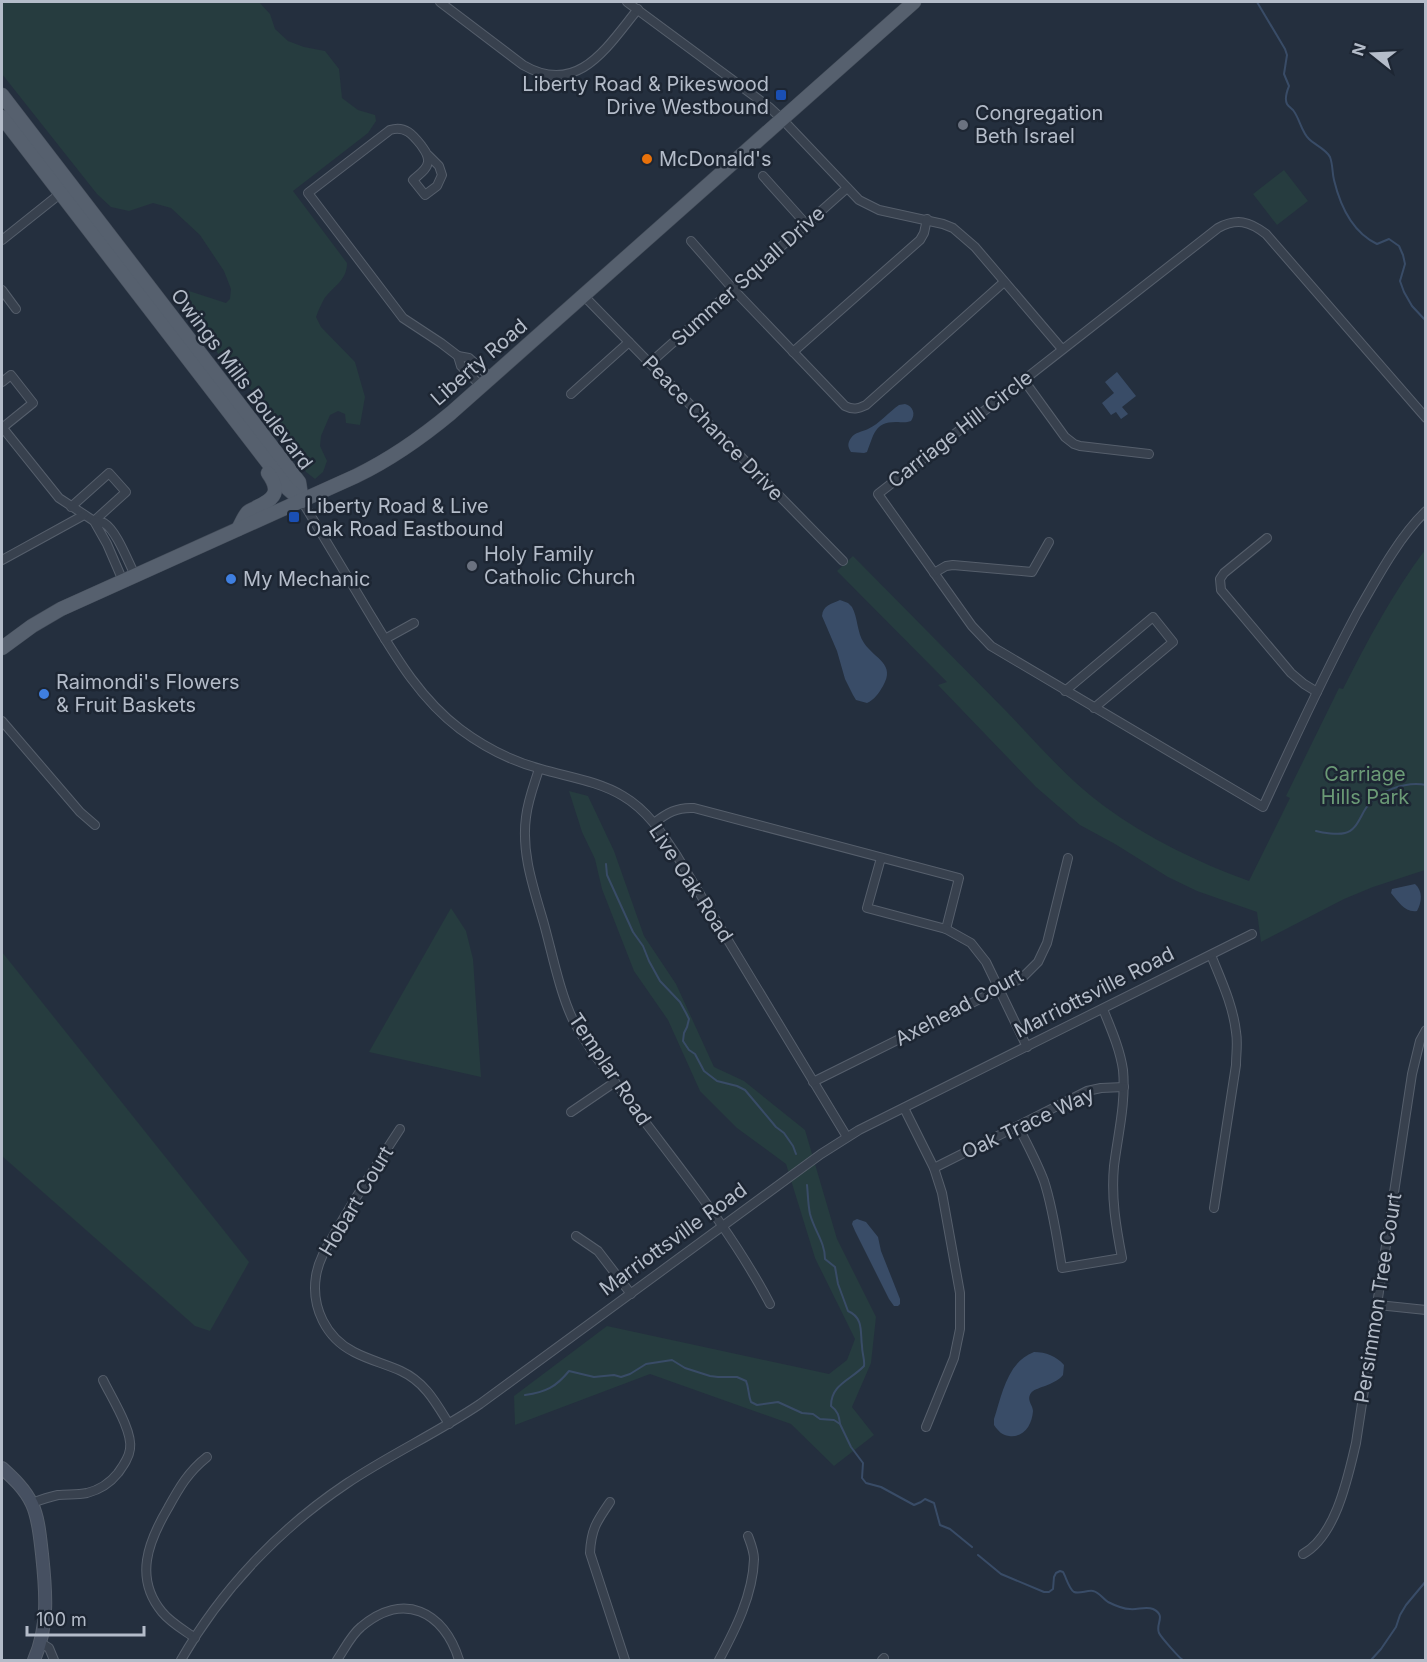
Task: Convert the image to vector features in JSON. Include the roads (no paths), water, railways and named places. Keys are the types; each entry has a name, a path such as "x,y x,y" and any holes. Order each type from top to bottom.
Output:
{"main road":[{"name":"Liberty Road","path":"2,648 54,613 364,472 404,449 440,422 486,382 914,2"},
{"name":"Owings Mills Boulevard","path":"2,95 298,482 302,501"},
{"name":"Owings Mills Boulevard","path":"2,117 288,489 302,501"},
{"path":"238,529 248,512 269,502 275,492 275,483 263,466 265,459"},
{"path":"2,1468 32,1503 40,1538 45,1587 45,1623 41,1643 34,1660"}],"street":[{"path":"440,2 523,65 534,71 556,76 576,72 585,66 609,45 638,9"},
{"path":"627,2 740,85 782,119 859,200 879,210 927,219 953,228 975,247 1062,349"},
{"path":"428,154 409,131 396,128 390,130 308,193 403,318 458,356 469,358 486,382"},
{"path":"763,176 806,224"},
{"name":"Summer Squall Drive","path":"650,363 847,188"},
{"path":"2,240 61,193"},
{"path":"793,352 920,240 927,219"},
{"name":"Carriage Hill Circle","path":"1425,418 1266,234 1256,227 1236,221 1218,228 878,494 972,626 991,646 1263,807 1317,692 1371,588 1394,551 1425,511"},
{"path":"691,241 733,289 850,409 866,405 1004,282"},
{"path":"2,290 16,309"},
{"name":"Peace Chance Drive","path":"584,295 843,561"},
{"path":"571,394 629,342"},
{"path":"458,356 462,366 486,382"},
{"path":"2,382 11,375 33,403 2,427 54,494 84,515 104,524 110,530 120,544 129,578"},
{"path":"1023,379 1065,437 1074,444 1149,454"},
{"path":"71,507 109,473 126,492 94,521"},
{"name":"Live Oak Road","path":"302,501 412,680 448,719 501,754 539,769 614,791 632,802 654,823 683,866 847,1137"},
{"path":"2,560 84,515"},
{"path":"94,521 129,578"},
{"path":"1267,538 1224,573 1220,579 1221,590 1291,673 1317,692"},
{"path":"934,573 953,565 1032,572 1049,542"},
{"path":"1065,691 1153,617 1173,642 1094,708"},
{"path":"385,639 414,622"},
{"path":"2,721 80,812 94,825"},
{"name":"Templar Road","path":"539,769 525,818 527,865 563,993 573,1018 615,1082 750,1265 770,1304"},
{"path":"654,823 674,810 694,808 959,878 946,929"},
{"path":"881,858 867,908 946,929 971,944 986,962 1027,1047"},
{"name":"Axehead Court","path":"813,1082 1022,978 1038,962 1047,943 1068,858"},
{"name":"Marriottsville Road","path":"182,1660 218,1605 246,1571 264,1551 300,1519 348,1483 480,1404 821,1154 847,1137 1252,934"},
{"path":"1211,955 1230,1003 1237,1046 1214,1208"},
{"path":"1018,1126 1045,1183 1062,1268 1122,1258 1114,1218 1113,1189 1124,1087 1117,1045 1103,1009"},
{"name":"Persimmon Tree Court","path":"1304,1554 1317,1545 1325,1533 1335,1514 1351,1466 1378,1305 1412,1074 1425,1030"},
{"path":"572,1112 615,1082"},
{"name":"Oak Trace Way","path":"934,1168 1087,1091 1124,1087"},
{"path":"904,1108 934,1168 942,1193 960,1293 960,1329 954,1358 926,1427"},
{"name":"Hobart Court","path":"400,1128 325,1251 316,1275 317,1304 323,1322 335,1338 355,1353 412,1377 427,1389 449,1424"},
{"path":"576,1236 598,1251 631,1294"},
{"path":"1378,1305 1425,1310"},
{"path":"32,1503 57,1495 86,1493 98,1489 116,1476 127,1459 131,1440 103,1380"},
{"path":"195,1638 162,1612 149,1587 146,1571 150,1543 156,1528 184,1480 194,1467 207,1457"},
{"path":"610,1502 596,1523 590,1538 590,1553 626,1660"},
{"path":"719,1660 739,1619 750,1582 754,1560 748,1536"},
{"path":"337,1660 359,1629 377,1615 392,1610 407,1609 425,1613 448,1632 459,1660"},
{"path":"41,1643 49,1648 54,1660"}],"water":[{"path":"1117,372 1136,396 1122,407 1128,414 1121,419 1116,412 1111,415 1102,403 1114,393 1105,382"},
{"path":"905,404 913,411 911,421 883,424 873,435 867,452 851,452 848,444 853,436 872,427 899,405"},
{"path":"840,600 852,607 864,643 886,667 883,686 867,703 856,700 853,695 822,616 826,607"},
{"path":"1415,884 1421,900 1417,911 1413,911 1402,906 1391,893 1392,889"},
{"path":"857,1219 866,1222 878,1237 881,1251 900,1299 898,1306 894,1306 889,1299 855,1231 852,1224"},
{"path":"1034,1352 1058,1359 1064,1365 1063,1375 1055,1382 1031,1393 1029,1400 1033,1411 1029,1426 1019,1435 1007,1435 1000,1432 994,1425 1003,1390 1017,1363"}],"waterway":[{"path":"1257,2 1287,55 1284,74 1289,86 1287,104 1293,110 1306,136 1330,157 1340,199 1354,225 1368,239 1377,244 1389,239 1399,246 1405,264 1400,281 1412,306 1426,321"},
{"path":"1316,831 1335,834 1349,832 1355,827 1371,802 1385,792 1401,786 1426,785"},
{"path":"606,864 607,875 633,932 643,946 660,981 680,1002 689,1019 683,1041 695,1054 704,1071 717,1081 745,1090 776,1127 784,1133 796,1154"},
{"path":"807,1185 810,1214 823,1247 825,1259 835,1267 838,1284 848,1311 857,1317 861,1331 864,1366 838,1387 832,1399 831,1406 838,1414 840,1424"},
{"path":"525,1395 550,1388 569,1371 594,1377 614,1375 621,1377 646,1364 672,1360 685,1368 710,1376 737,1377 746,1381 751,1402 757,1405 778,1402 802,1413 813,1414 820,1419 834,1420 840,1424 851,1447 863,1463 862,1478 866,1483 881,1487 914,1505 925,1499 934,1503 940,1525 950,1529 972,1547"},
{"path":"978,1555 1001,1574 1044,1592 1053,1589 1054,1577 1060,1571 1063,1572 1074,1592 1095,1592 1108,1602 1124,1608 1153,1609 1160,1617 1159,1633 1183,1660"},
{"path":"1371,1660 1396,1627 1406,1605 1426,1581"}],"place":[{"name":"Liberty Road & Pikeswood Drive Westbound","path":"781,95"},
{"name":"Congregation Beth Israel","path":"963,125"},
{"name":"McDonald's","path":"647,159"},
{"name":"Liberty Road & Live Oak Road Eastbound","path":"294,517"},
{"name":"Holy Family Catholic Church","path":"472,566"},
{"name":"My Mechanic","path":"231,579"},
{"name":"Raimondi's Flowers & Fruit Baskets","path":"44,694"}],"park label":[{"name":"Carriage Hills Park","path":"1365,786"}]}
